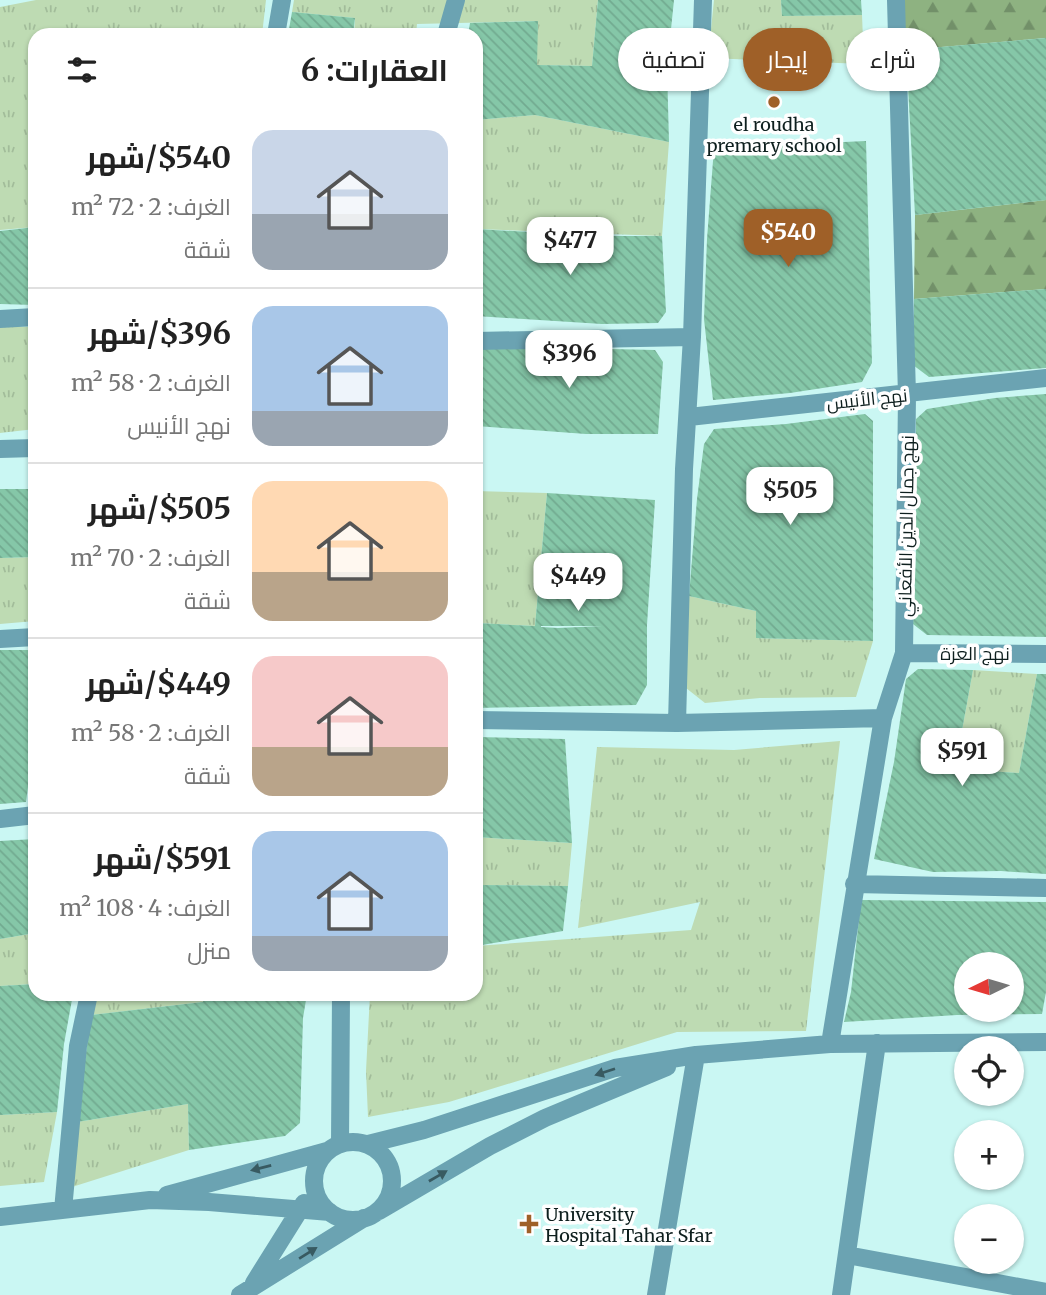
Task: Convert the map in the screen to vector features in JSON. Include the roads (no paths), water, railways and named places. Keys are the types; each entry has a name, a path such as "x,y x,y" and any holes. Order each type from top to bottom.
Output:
{"street":[{"path":"277,28 282,0"},
{"path":"448,28 456,0"},
{"path":"677,723 684,469 689,417 703,0"},
{"name":"نهج جمال الدين الأفعاني","path":"830,1044 883,718 904,653 907,395 896,0"},
{"path":"0,319 28,317"},
{"path":"483,341 692,337"},
{"name":"نهج الأنيس","path":"689,417 1046,378"},
{"path":"0,449 28,448"},
{"path":"0,639 28,638"},
{"name":"نهج العزة","path":"904,653 1046,653"},
{"path":"483,720 677,723 883,718"},
{"path":"0,819 28,816"},
{"path":"854,884 1046,888"},
{"path":"63,1210 78,1046 88,1001"},
{"path":"244,1293 300,1210 314,1181 320,1160 334,1147 341,1001"},
{"path":"368,1144 424,1130 615,1068 696,1055 830,1044 1046,1042"},
{"path":"841,1295 877,1043"},
{"path":"244,1293 372,1214 490,1146 545,1118 696,1055"},
{"path":"656,1295 696,1055"},
{"path":"150,1200 359,1142 379,1151 392,1174 388,1200 372,1214 353,1220 340,1218 330,1212 321,1203 314,1181"},
{"path":"0,1217 150,1200 330,1212"},
{"path":"847,1255 1046,1292"}],"place":[{"name":"el roudha premary school","path":"774,102"},
{"name":"University Hospital Tahar Sfar","path":"529,1224"}]}
